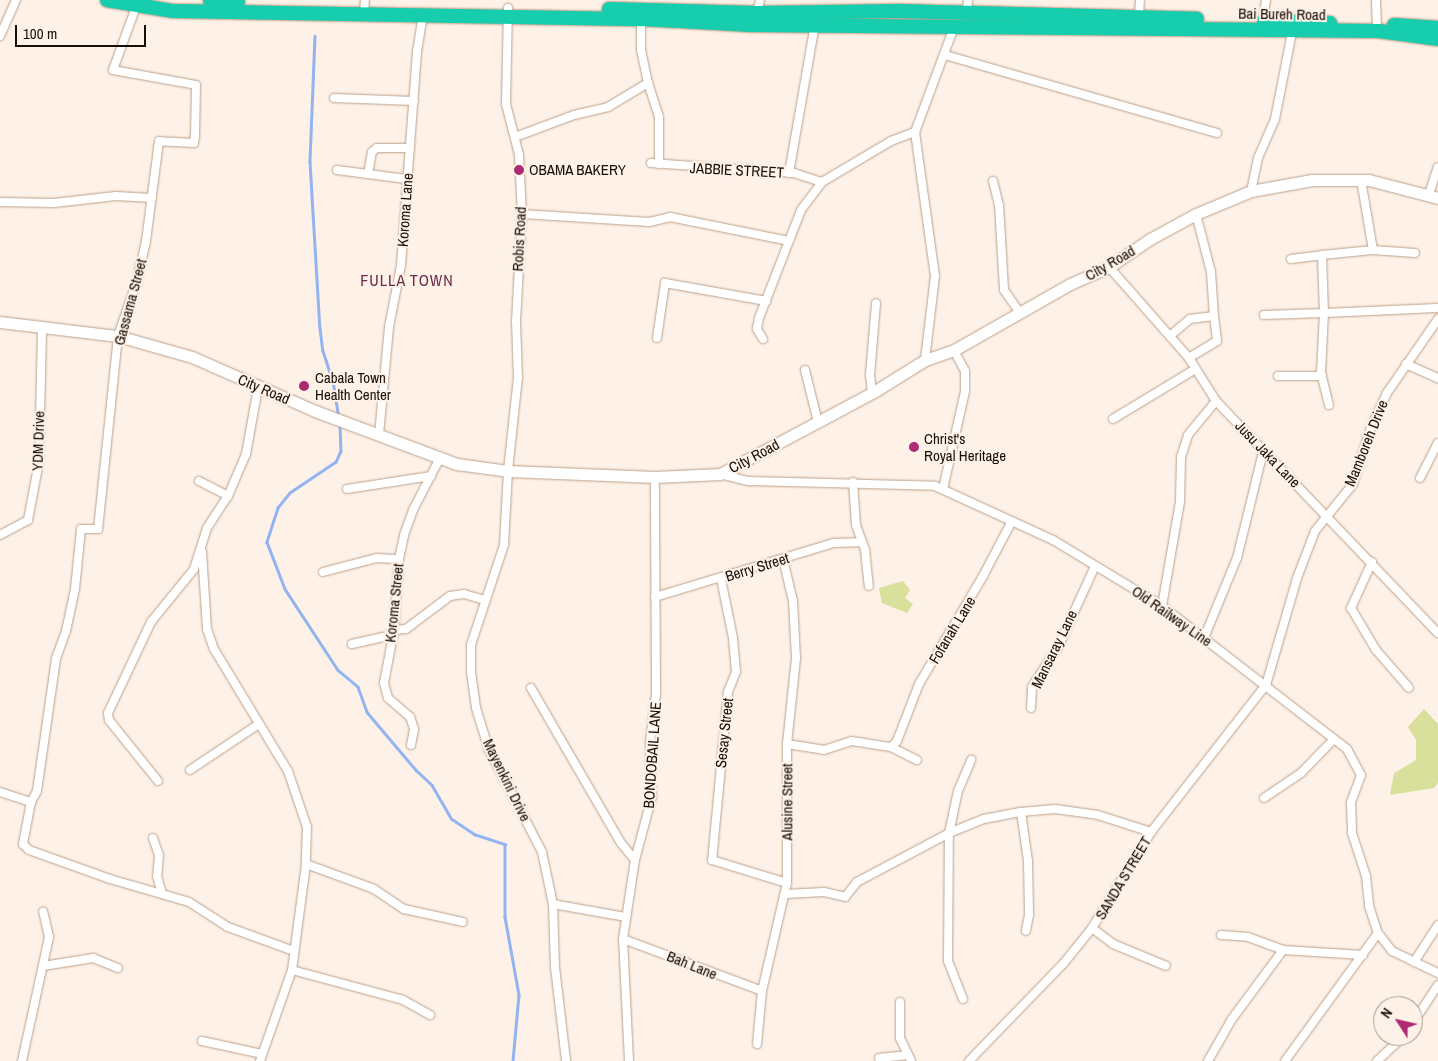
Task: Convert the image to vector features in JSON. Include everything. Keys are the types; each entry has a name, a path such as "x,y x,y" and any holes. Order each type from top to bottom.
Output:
{"highway":[{"name":"Bai Bureh Road","path":"107,0 173,11 365,7 423,15 623,5 642,14 759,6 815,18 899,6 966,15 1139,17 1377,24 1438,28"},
{"name":"Bai Bureh Road","path":"210,0 508,12 815,18 954,27 1292,32 1379,31 1438,39"}],"main road":[{"name":"City Road","path":"0,322 118,336 192,357 258,388 457,464 508,471 655,477 720,474 872,393 925,360 956,352 1020,313 1109,266 1150,238 1196,214 1251,191 1312,180 1360,180 1434,196"}],"street":[{"path":"0,36 16,0"},
{"path":"966,15 968,0"},
{"path":"1139,17 1140,0"},
{"path":"1263,21 1266,0"},
{"path":"1376,0 1377,24"},
{"name":"Gassama Street","path":"31,802 37,791 56,659 66,631 75,589 81,529 98,529 118,336 137,281 152,198 159,141 194,143 196,85 113,70 136,6"},
{"name":"Robis Road","path":"508,12 506,104 515,137 522,214 517,292 518,377 508,471"},
{"path":"515,137 566,118 608,107 648,83 641,50 642,14"},
{"name":"Koroma Lane","path":"379,435 389,327 401,265 406,179 423,15"},
{"path":"789,173 815,18"},
{"path":"925,360 935,276 915,132 954,27"},
{"path":"1251,191 1258,158 1275,119 1292,32"},
{"path":"945,55 1217,133"},
{"name":"JABBIE STREET","path":"648,83 659,117 655,164 789,173 822,182"},
{"path":"334,98 414,101"},
{"path":"763,339 758,329 766,301 801,210 822,182 891,142 915,132"},
{"path":"368,174 372,152 377,148 410,148"},
{"path":"1434,196 1438,167"},
{"path":"337,170 406,179"},
{"path":"1360,180 1372,250"},
{"path":"993,181 999,205 1004,290 1020,313"},
{"path":"0,202 54,203 116,196 152,198"},
{"path":"522,214 649,222 670,217 790,241"},
{"path":"1189,358 1217,342 1211,272 1196,214"},
{"path":"1291,259 1388,248 1415,253"},
{"path":"1322,255 1324,313 1322,376 1329,405"},
{"name":"Jusu Jaka Lane","path":"1109,266 1171,335 1189,358 1194,370 1216,401 1263,452 1328,515 1410,606 1438,633"},
{"path":"658,338 666,283 766,301"},
{"path":"872,393 870,375 876,303"},
{"path":"1264,315 1438,308"},
{"path":"1171,335 1190,320 1214,316"},
{"name":"Mamboreh Drive","path":"1266,685 1297,578 1315,531 1353,484 1370,430 1387,393 1438,319"},
{"name":"YDM Drive","path":"0,535 28,520 39,462 42,328"},
{"path":"943,489 965,391 965,371 956,352 971,347"},
{"path":"1406,364 1438,378"},
{"path":"805,370 818,422"},
{"path":"1113,420 1194,370"},
{"path":"1278,376 1322,376"},
{"path":"158,781 109,720 108,713 151,622 194,569 202,552 208,528 228,496 246,454 258,388"},
{"path":"1162,606 1180,502 1181,457 1188,434 1216,401"},
{"path":"1420,478 1438,443"},
{"path":"1204,638 1237,558 1263,452"},
{"name":"Koroma Street","path":"412,745 414,729 410,716 385,693 393,632 399,559 413,510 440,458"},
{"name":"Mayenkini Drive","path":"508,471 504,545 470,645 476,708 489,750 542,852 553,904 555,967 564,1059"},
{"name":"Old Railway Line","path":"720,474 749,481 852,482 935,486 1053,540 1162,606 1347,749 1361,775 1351,803 1352,834 1366,876 1369,906 1378,933 1392,951 1438,973"},
{"path":"347,489 432,476"},
{"name":"BONDOBAIL LANE","path":"629,1061 623,938 635,860 652,796 650,742 656,694 655,477"},
{"path":"199,481 228,496"},
{"path":"852,482 859,542 865,550 869,586"},
{"name":"Fofanah Lane","path":"891,747 897,741 919,684 984,576 1012,521"},
{"name":"Berry Street","path":"655,597 721,579 834,543 859,542"},
{"path":"202,552 207,629 214,649 288,771 307,827 306,864 292,970 261,1057 202,1041"},
{"path":"323,572 377,558 399,559"},
{"name":"Alusine Street","path":"758,1044 762,991 788,883 787,744 796,658 793,601 784,559"},
{"path":"1372,562 1351,608 1376,650 1409,688"},
{"name":"Mansaray Lane","path":"1031,708 1032,687 1058,647 1096,566"},
{"name":"Sesay Street","path":"721,579 736,672 728,692 712,860 788,883"},
{"path":"352,644 406,629 450,596 464,594 485,600"},
{"name":"SANDA STREET","path":"969,1061 1063,964 1092,928 1151,832 1266,685"},
{"path":"531,688 621,843 635,860"},
{"path":"190,770 259,724"},
{"path":"1264,798 1301,773 1333,740"},
{"path":"787,744 824,750 852,741 891,747 916,760"},
{"path":"963,999 948,962 950,937 949,833 958,791 971,760"},
{"path":"0,792 31,802 23,844 29,850 110,879 189,902 228,927 294,951"},
{"path":"786,894 824,892 845,897 857,882 949,833 984,820 1021,812 1054,809 1098,814 1151,832"},
{"path":"1021,812 1028,861 1029,916 1026,931"},
{"path":"153,838 158,854 158,876 162,893"},
{"path":"306,864 374,889 404,909 463,922"},
{"path":"553,904 625,917"},
{"path":"22,1061 49,937 43,912"},
{"path":"1414,962 1438,925"},
{"path":"1092,928 1113,944 1166,966"},
{"path":"1285,1061 1378,933"},
{"path":"1221,935 1248,937 1283,950 1363,955"},
{"name":"Bah Lane","path":"623,938 762,991"},
{"path":"1208,1061 1232,1020 1283,950"},
{"path":"44,966 93,958 118,968"},
{"path":"292,970 403,1000 430,1015"},
{"path":"1423,1007 1438,984"},
{"path":"879,1058 908,1058 900,1038 900,1002"},
{"path":"1377,1061 1393,1046"}],"green space":[{"path":"903,581 910,590 905,598 913,604 907,613 882,603 879,588"},
{"path":"1424,709 1438,724 1438,783 1434,788 1390,795 1394,773 1416,760 1416,740 1408,727"}],"waterway":[{"path":"315,36 310,162 320,328 323,351 333,381 339,417"},
{"path":"340,425 341,451 336,462 290,493 278,508 267,542 285,589 338,670 358,687 367,712 416,770 432,785 452,819 474,834 505,844 505,917 519,995 513,1061"}],"place":[{"name":"OBAMA BAKERY","path":"519,170"},
{"name":"Cabala Town Health Center","path":"304,386"},
{"name":"Christ's Royal Heritage","path":"914,447"}],"district":[{"name":"FULLA TOWN","path":"407,280"}]}
